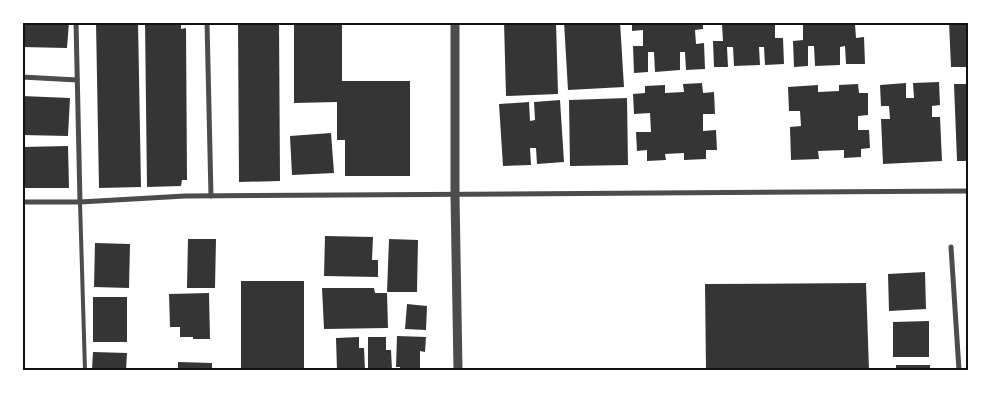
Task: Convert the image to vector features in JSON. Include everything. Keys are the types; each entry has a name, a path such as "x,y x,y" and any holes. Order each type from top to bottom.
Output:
{"street":[{"path":"76,22 80,202"},
{"path":"207,22 211,196"},
{"path":"455,22 458,370"},
{"path":"22,77 77,80"},
{"path":"22,202 80,202 211,196 968,191"},
{"path":"952,247 959,370"}],"lane":[{"path":"80,202 85,370"}],"building":[{"path":"22,22 69,22 67,48 22,47"},
{"path":"96,22 138,22 141,187 99,188"},
{"path":"145,22 181,22 181,29 186,28 187,180 182,180 181,186 147,187"},
{"path":"238,22 279,22 280,181 239,182"},
{"path":"294,22 342,22 342,81 410,81 410,176 345,176 345,140 337,140 337,102 294,103"},
{"path":"504,22 556,22 558,94 506,96"},
{"path":"564,22 620,22 624,87 568,90"},
{"path":"632,22 703,22 703,29 695,30 696,44 704,43 705,69 686,70 685,52 680,52 680,70 655,72 654,52 648,52 648,72 634,73 633,46 643,46 643,30 632,31"},
{"path":"712,22 783,22 783,24 775,25 775,38 783,38 784,64 765,65 764,47 759,47 760,65 734,66 733,47 727,47 728,67 714,67 713,41 723,41 722,25 712,25"},
{"path":"792,22 860,22 860,24 855,24 856,38 864,37 865,64 846,64 845,46 840,47 840,65 815,66 814,46 808,46 808,66 794,67 793,41 803,40 803,24 792,25"},
{"path":"949,22 968,22 968,67 951,67"},
{"path":"939,82 940,105 932,106 932,117 940,117 942,161 883,164 881,119 890,119 889,106 881,106 880,85 906,83 906,98 914,98 913,83"},
{"path":"702,83 703,93 714,92 715,114 703,114 703,131 716,130 717,150 706,150 706,159 684,160 684,153 665,154 666,160 647,161 647,150 637,151 636,132 651,132 650,113 634,114 633,94 645,93 645,86 665,85 665,93 684,92 683,84"},
{"path":"858,84 859,93 868,93 868,115 858,116 858,130 869,130 870,148 861,149 861,157 844,158 844,150 818,151 819,159 791,160 790,127 801,126 800,111 789,111 788,87 818,85 818,92 839,91 839,85"},
{"path":"954,84 968,84 968,161 957,161"},
{"path":"22,96 70,98 68,136 22,135"},
{"path":"627,98 628,165 570,166 569,100"},
{"path":"560,100 564,162 537,164 536,148 530,148 531,165 503,166 499,104 529,102 530,121 535,120 534,102"},
{"path":"331,133 334,173 292,175 290,136"},
{"path":"68,146 69,188 22,188 22,147"},
{"path":"325,236 373,237 372,260 378,260 378,277 324,276"},
{"path":"188,239 216,239 215,288 187,288"},
{"path":"389,239 418,240 417,292 387,292"},
{"path":"95,243 130,244 129,288 94,287"},
{"path":"925,272 926,309 889,311 888,274"},
{"path":"241,281 304,281 304,370 241,370"},
{"path":"866,283 869,370 706,370 705,284"},
{"path":"322,288 374,288 375,293 387,293 388,328 324,329"},
{"path":"209,293 210,339 180,337 180,327 170,327 169,294"},
{"path":"93,297 127,297 127,342 93,342"},
{"path":"407,304 427,306 426,330 405,329"},
{"path":"929,321 929,357 893,357 893,322"},
{"path":"397,336 426,337 425,352 420,351 420,370 400,370 400,367 396,367"},
{"path":"359,337 359,348 364,348 365,370 337,370 336,338"},
{"path":"368,337 386,337 386,350 391,350 392,370 368,370"},
{"path":"93,352 127,353 126,370 92,370"},
{"path":"178,362 212,363 212,370 178,370"},
{"path":"896,365 930,365 930,370 896,370"}]}
